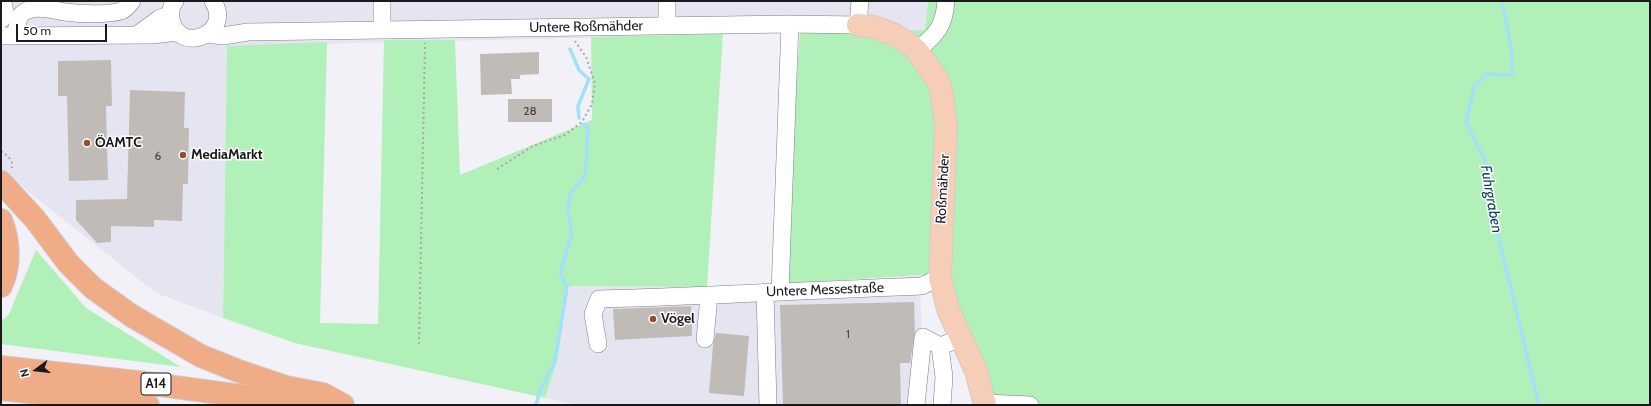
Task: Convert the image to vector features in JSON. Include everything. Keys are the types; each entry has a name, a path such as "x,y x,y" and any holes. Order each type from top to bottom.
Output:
{"highway":[{"path":"7,180 68,263 94,288 137,320 201,356 286,387 324,394 343,405"},
{"path":"1,220 5,230 8,247 7,267 1,286"},
{"name":"A14","path":"1,367 137,382 310,405"},
{"name":"A14","path":"1,389 148,405"}],"main road":[{"name":"Untere Roßmähder","path":"858,25 874,27 893,34 917,51"},
{"name":"Roßmähder","path":"917,51 936,80 942,93 945,116 940,277 948,309 976,371 985,404"}],"street":[{"path":"29,1 47,8"},
{"path":"9,36 22,13 30,9 47,8 74,12 112,12 122,11 132,1"},
{"path":"382,1 382,30"},
{"path":"667,1 667,26"},
{"path":"858,25 860,1"},
{"path":"917,51 939,31 945,12 946,1"},
{"path":"1,2 5,12 1,20"},
{"path":"169,6 174,27 178,32"},
{"path":"138,34 160,18 169,6"},
{"path":"215,6 248,32"},
{"path":"208,34 216,24 215,6"},
{"path":"768,405 772,291 790,24"},
{"name":"Untere Roßmähder","path":"178,32 191,38 197,38 208,34 223,36 248,32 790,24 858,25"},
{"path":"9,36 178,32"},
{"name":"Untere Messestraße","path":"598,344 592,314 599,299 708,296 772,291 922,286 940,277"},
{"path":"705,339 708,296"},
{"path":"916,405 923,337 940,346 960,338"},
{"path":"940,346 944,377 942,405"},
{"path":"985,404 1030,405"}],"path":[{"path":"497,169 532,146 565,135 582,122 592,104 595,83 586,57 565,27"},
{"path":"419,344 425,29"},
{"path":"1,151 8,156 12,163 7,180"}],"shaded area":[{"path":"1,1 928,1 925,30 227,46 223,318 156,293 1,170"},
{"path":"920,275 923,405 576,405 545,398 557,362 569,286 772,288"}],"green space":[{"path":"928,1 1650,1 1650,405 994,405 959,316 949,281 920,275 783,284 800,32 925,30"},
{"path":"723,34 707,287 569,286 557,362 545,398 295,343 223,318 227,46 327,42 320,323 378,324 384,40 455,40 460,175 592,120 591,37"},
{"path":"36,250 86,308 181,367 1,344 1,322 9,314"}],"building":[{"path":"539,52 539,74 520,75 520,79 511,79 512,94 481,95 480,54"},
{"name":"ÖAMTC","path":"111,60 112,106 106,106 108,180 69,181 67,96 58,96 58,61"},
{"path":"130,90 185,92 184,128 189,128 188,184 183,184 182,221 154,220 154,227 111,226 111,242 97,243 76,220 76,200 127,199"},
{"path":"508,99 552,99 552,122 508,122"},
{"path":"914,302 915,331 910,363 900,363 901,405 783,405 780,305"},
{"name":"Vögel","path":"691,306 692,336 615,340 613,309"},
{"path":"716,333 749,336 744,396 709,393 713,345"}],"waterway":[{"name":"Fuhrgraben","path":"1502,1 1511,47 1512,75 1487,74 1474,87 1466,122 1486,163 1499,240 1539,405"},
{"path":"570,49 579,70 589,79 578,106 579,118"},
{"path":"536,405 540,391 555,361 567,287 560,273 572,234 568,212 570,194 585,176 588,128 584,124"}],"place":[{"name":"ÖAMTC","path":"87,143"},
{"name":"MediaMarkt","path":"183,155"},
{"name":"Vögel","path":"653,319"}]}
